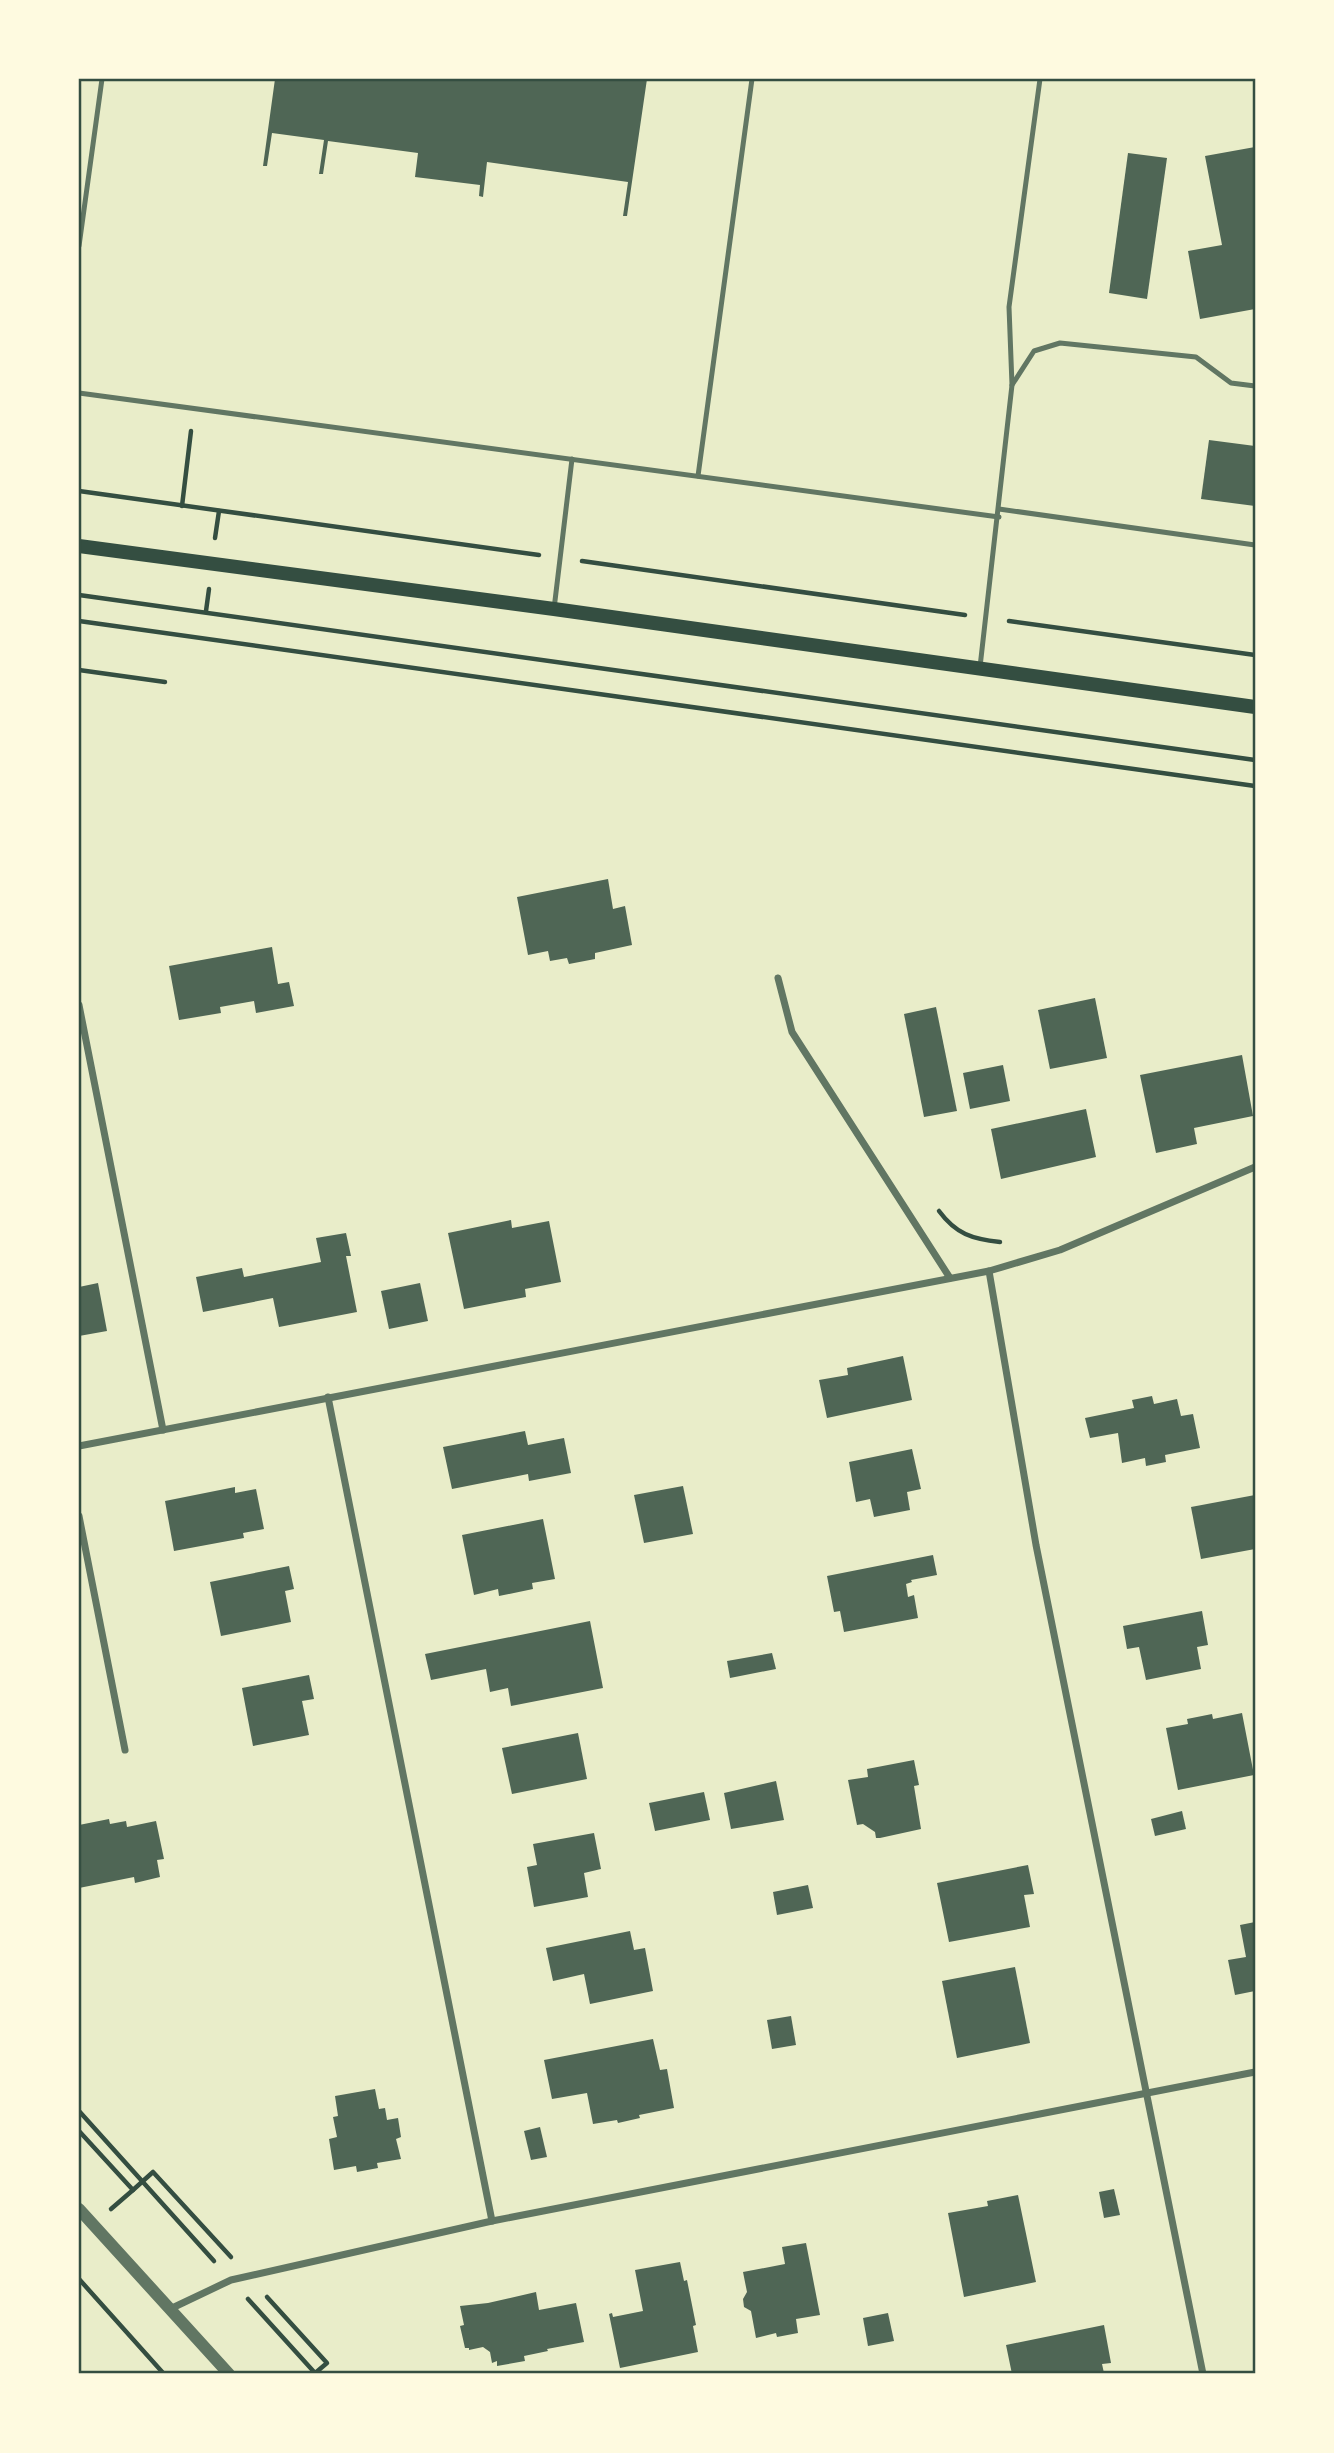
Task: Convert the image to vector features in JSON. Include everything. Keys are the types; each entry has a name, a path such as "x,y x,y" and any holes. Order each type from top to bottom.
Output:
{"main road":[{"path":"79,546 1255,707"}],"street":[{"path":"778,978 792,1032 950,1278"},
{"path":"79,1005 163,1430"},
{"path":"79,1446 989,1271 1060,1250 1255,1167"},
{"path":"989,1271 1036,1545 1203,2374"},
{"path":"328,1397 492,2221"},
{"path":"79,1516 125,1750"},
{"path":"170,2309 231,2280 492,2221 1255,2072"},
{"path":"79,2209 229,2374"}],"lane":[{"path":"79,246 102,79"},
{"path":"698,476 752,79"},
{"path":"979,670 999,517 1012,385 1009,307 1040,79"},
{"path":"1012,385 1034,351 1060,344 1196,357 1231,383 1255,386"},
{"path":"79,393 999,517"},
{"path":"554,609 572,459"},
{"path":"999,509 1255,545"}],"path":[{"path":"182,506 194,408"},
{"path":"79,491 1255,654"},
{"path":"79,595 1255,760"},
{"path":"79,621 1255,786"},
{"path":"79,670 165,682"},
{"path":"914,1221 936,1206 947,1222 972,1238 1001,1242"},
{"path":"79,2111 142,2181 231,2280 315,2374 327,2363 153,2172 142,2181 133,2190 79,2131"},
{"path":"79,2279 164,2374"}],"building":[{"path":"275,79 647,79 627,216 623,216 628,182 487,162 483,197 479,196 480,185 415,177 418,153 328,141 323,174 319,174 324,140 272,133 267,166 263,166"},
{"path":"1255,147 1255,309 1200,319 1188,251 1222,245 1205,156"},
{"path":"1128,153 1167,158 1147,299 1109,293"},
{"path":"1209,440 1255,446 1255,506 1201,499"},
{"path":"608,879 613,909 625,906 632,945 595,953 595,959 569,964 567,958 550,961 548,951 528,955 517,897"},
{"path":"272,947 278,984 289,982 294,1006 256,1013 254,1001 220,1007 221,1013 179,1020 169,966"},
{"path":"1095,998 1107,1058 1050,1069 1038,1010"},
{"path":"936,1007 957,1111 924,1117 904,1014"},
{"path":"1242,1055 1253,1116 1194,1128 1197,1144 1156,1153 1140,1075"},
{"path":"1003,1065 1010,1101 970,1109 963,1073"},
{"path":"1086,1109 1096,1157 1001,1179 991,1129"},
{"path":"511,1220 512,1228 549,1221 561,1282 525,1289 526,1297 464,1309 448,1233"},
{"path":"346,1233 351,1256 346,1256 357,1312 279,1327 273,1298 203,1312 196,1277 242,1268 244,1277 321,1262 316,1238"},
{"path":"98,1283 107,1331 79,1336 79,1287"},
{"path":"420,1283 428,1321 389,1329 381,1291"},
{"path":"903,1356 912,1400 827,1418 819,1380 848,1375 847,1368"},
{"path":"1152,1396 1154,1404 1177,1399 1181,1416 1193,1414 1200,1448 1165,1455 1166,1462 1146,1466 1145,1458 1122,1463 1118,1433 1090,1438 1085,1418 1134,1408 1132,1400"},
{"path":"525,1431 528,1445 564,1438 571,1473 529,1481 528,1474 452,1489 443,1447"},
{"path":"912,1449 921,1489 907,1492 910,1510 874,1517 870,1499 856,1502 849,1462"},
{"path":"683,1486 693,1534 644,1543 634,1495"},
{"path":"235,1487 235,1493 256,1489 264,1529 243,1533 244,1538 174,1551 165,1501"},
{"path":"1255,1495 1255,1549 1201,1559 1191,1507"},
{"path":"543,1519 555,1579 532,1583 533,1589 499,1596 498,1589 474,1595 462,1535"},
{"path":"933,1555 937,1575 911,1580 912,1582 906,1584 908,1597 914,1595 918,1618 844,1632 840,1611 834,1612 827,1576"},
{"path":"289,1566 294,1589 285,1591 291,1622 221,1636 210,1582"},
{"path":"1202,1611 1208,1645 1197,1647 1201,1669 1146,1680 1139,1647 1127,1649 1123,1626"},
{"path":"590,1621 603,1688 511,1706 508,1688 490,1692 486,1669 431,1680 425,1654"},
{"path":"772,1653 776,1669 730,1678 727,1661"},
{"path":"309,1675 314,1699 302,1701 309,1735 253,1746 242,1688"},
{"path":"1242,1713 1254,1775 1178,1790 1166,1728 1188,1724 1187,1719 1212,1714 1213,1719"},
{"path":"578,1733 587,1779 512,1794 502,1748"},
{"path":"914,1760 919,1785 914,1786 921,1829 876,1838 875,1832 863,1824 857,1825 848,1780 868,1777 867,1769"},
{"path":"776,1781 784,1820 731,1829 724,1793"},
{"path":"704,1792 710,1820 655,1831 649,1803"},
{"path":"1182,1811 1186,1829 1155,1836 1151,1819"},
{"path":"109,1819 110,1824 126,1821 127,1827 156,1821 164,1859 157,1860 160,1877 135,1883 134,1877 79,1888 79,1825"},
{"path":"594,1833 601,1869 584,1873 588,1897 534,1907 527,1867 537,1865 533,1844"},
{"path":"1028,1865 1034,1894 1024,1895 1030,1927 949,1942 937,1883"},
{"path":"808,1885 813,1908 777,1915 773,1892"},
{"path":"1255,1922 1255,1991 1235,1995 1228,1960 1246,1957 1240,1925"},
{"path":"630,1931 634,1950 645,1948 653,1991 590,2004 584,1974 553,1981 546,1948"},
{"path":"1015,1967 1030,2043 957,2058 942,1981"},
{"path":"791,2016 796,2045 772,2049 767,2020"},
{"path":"653,2039 660,2070 667,2069 674,2108 639,2115 640,2118 618,2123 617,2120 593,2124 587,2093 552,2099 544,2060"},
{"path":"375,2089 379,2109 385,2108 387,2120 398,2118 401,2137 396,2139 401,2159 377,2163 378,2168 357,2172 356,2166 334,2170 329,2139 337,2137 333,2117 338,2116 335,2096"},
{"path":"540,2127 547,2157 531,2160 524,2131"},
{"path":"1114,2189 1120,2215 1104,2218 1099,2192"},
{"path":"1018,2195 1036,2282 964,2297 948,2213 988,2206 987,2201"},
{"path":"806,2243 820,2315 796,2319 798,2333 777,2337 776,2333 756,2338 751,2311 744,2307 743,2299 747,2292 743,2272 785,2264 782,2247"},
{"path":"680,2262 684,2281 687,2280 696,2325 693,2326 698,2352 620,2368 609,2314 612,2313 613,2317 643,2311 635,2270"},
{"path":"536,2292 539,2310 576,2303 584,2342 547,2349 548,2351 524,2356 525,2361 497,2366 497,2361 492,2363 490,2352 483,2347 469,2350 465,2348 460,2326 464,2325 460,2306 488,2303"},
{"path":"888,2313 894,2341 868,2346 863,2318"},
{"path":"1104,2325 1111,2363 1102,2364 1104,2373 1012,2374 1006,2345"}]}
